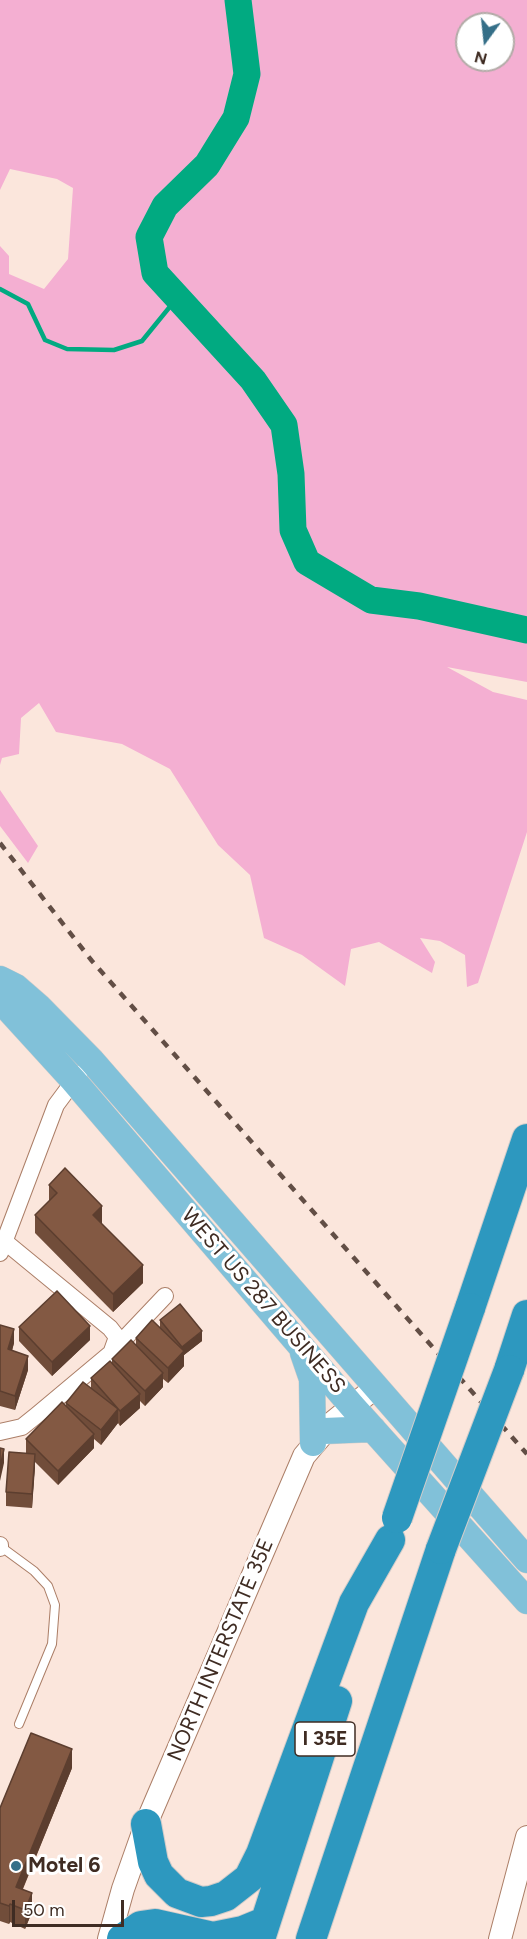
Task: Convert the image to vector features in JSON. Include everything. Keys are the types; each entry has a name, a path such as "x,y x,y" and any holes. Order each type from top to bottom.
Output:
{"highway":[{"name":"I 35E","path":"262,1930 394,1529 527,1139"},
{"name":"I 35E","path":"311,1939 441,1550 509,1370 527,1315"},
{"path":"146,1824 153,1862 159,1875 177,1893 201,1902 211,1901 226,1896 249,1878 261,1854 354,1603 394,1529"},
{"path":"328,1939 381,1768 385,1714"},
{"path":"122,1939 141,1926 155,1924 213,1937 262,1930"}],"main road":[{"name":"WEST US 287 BUSINESS","path":"0,979 16,987 39,1007 92,1061 527,1560"},
{"name":"WEST US 287 BUSINESS","path":"0,1000 73,1080 352,1406 527,1601"},
{"path":"296,1340 310,1367 319,1437 373,1429"},
{"name":"NORTH INTERSTATE 35E","path":"109,1939 123,1889 146,1824 295,1476 319,1437 352,1406 376,1388"},
{"path":"500,1939 527,1837"}],"street":[{"path":"92,1061 73,1080 56,1105 2,1247 110,1328 117,1337 110,1354"},
{"path":"0,1432 22,1427 110,1354 165,1296"}],"lane":[{"path":"0,1547 34,1571 48,1587 55,1605 52,1644 19,1724"}],"shaded area":[{"path":"0,0 527,0 527,620 487,607 439,608 493,630 527,638 527,682 447,667 493,692 527,700 527,832 478,983 467,987 465,955 440,941 420,938 435,962 432,973 379,942 351,949 345,986 302,955 264,938 250,875 218,845 170,769 122,744 56,732 39,703 21,718 19,754 2,758 0,765 0,246 9,256 9,274 44,289 68,259 73,188 57,179 10,169 0,190"},
{"path":"0,790 38,846 28,863 0,826"}],"building":[{"path":"65,1168 102,1206 93,1215 143,1265 113,1294 35,1215 57,1193 49,1185"},
{"path":"57,1291 90,1326 52,1362 19,1327"},
{"path":"180,1304 202,1331 182,1347 160,1320"},
{"path":"152,1320 184,1351 168,1368 136,1338"},
{"path":"0,1325 14,1329 8,1349 28,1356 15,1396 0,1391"},
{"path":"131,1340 163,1373 145,1391 112,1359"},
{"path":"110,1361 140,1394 120,1411 91,1378"},
{"path":"83,1382 118,1409 101,1430 66,1403"},
{"path":"62,1402 94,1434 58,1471 26,1439"},
{"path":"0,1448 4,1449 0,1467"},
{"path":"9,1452 35,1454 32,1494 6,1492"},
{"name":"Motel 6","path":"31,1733 72,1749 16,1887 32,1893 25,1910 0,1903 0,1808"}],"waterway":[{"path":"238,0 247,74 236,118 207,165 165,206 149,237 155,273 253,380 284,425 291,474 293,530 307,562 371,600 419,606 527,630"},
{"path":"0,289 28,304 45,340 67,349 114,350 142,341 177,298"}],"railway":[{"path":"0,843 92,961 527,1454"}],"place":[{"name":"Motel 6","path":"16,1866"}]}
